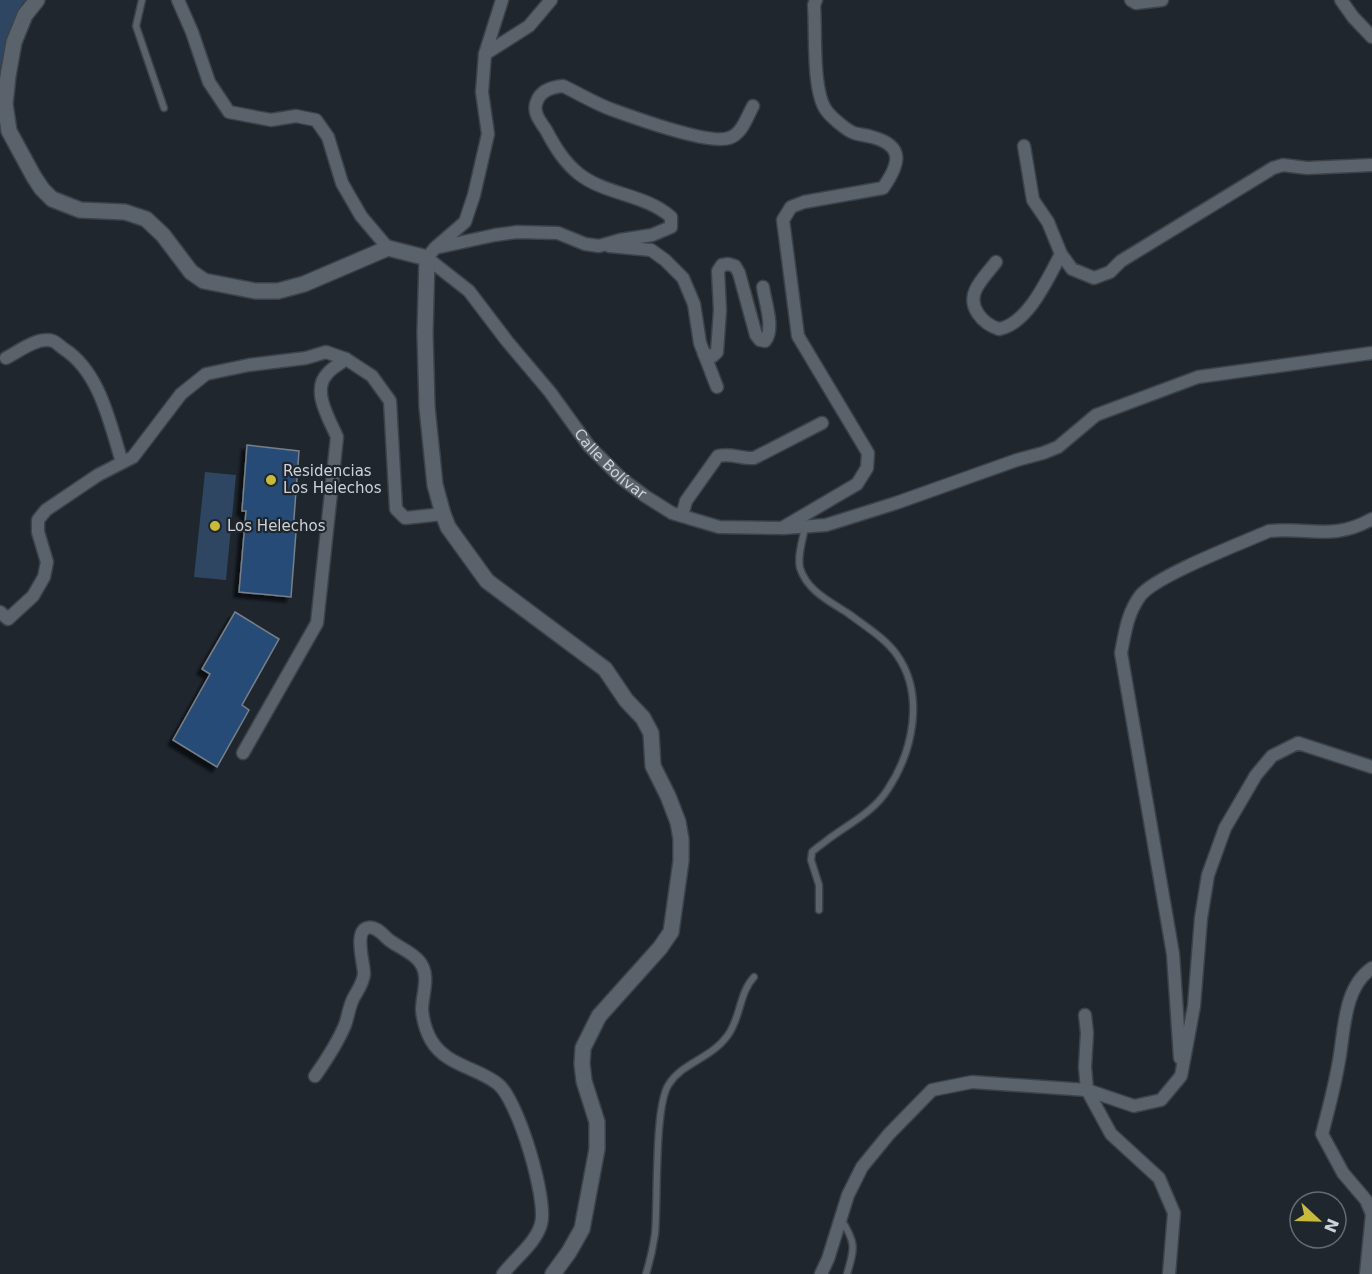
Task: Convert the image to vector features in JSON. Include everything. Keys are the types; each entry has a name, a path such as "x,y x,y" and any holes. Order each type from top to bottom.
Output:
{"street":[{"path":"37,0 25,15 15,42 5,104 9,131 34,177 52,199 80,210 125,212 146,219 163,235 191,272 204,281 255,291 278,291 304,284 388,248 361,216 342,183 328,137 316,120 296,116 271,120 228,112 209,82 178,0"},
{"path":"502,0 485,54 483,92 488,134 474,195 465,222 431,253 425,333 428,418 435,485 448,526 487,581 605,669 626,700 643,718 651,733 653,766 678,822 681,839 681,861 671,932 660,948 598,1016 583,1048 583,1072 597,1122 597,1149 582,1229 553,1274"},
{"path":"485,54 529,27 551,0"},
{"path":"782,528 857,484 867,468 868,453 798,336 783,220 792,207 804,201 883,188 895,171 897,157 892,145 874,137 852,133 826,110 818,93 814,5 816,0"},
{"path":"1131,0 1136,3 1162,0"},
{"path":"1341,0 1353,17 1372,36"},
{"path":"599,246 665,231 671,227 671,217 660,207 599,185 570,166 560,155 537,115 535,105 539,95 555,87 563,86 612,110 693,135 716,139 728,138 738,133 753,106"},
{"path":"1024,146 1033,200 1047,222 1061,254 1071,269 1094,278 1110,273 1121,261 1273,168 1283,165 1307,168 1372,165"},
{"path":"431,253 517,232 558,233 585,244 651,250 666,260 683,278 694,304 700,343 717,387"},
{"name":"Calle Bolívar","path":"388,248 431,253 469,291 550,392 589,446 621,478 672,513 719,527 782,528 826,525 1058,447 1096,415 1198,377 1372,353"},
{"path":"996,262 976,290 974,299 975,307 983,321 999,330 1009,327 1025,313 1061,254"},
{"path":"704,354 712,356 717,352 720,310 718,271 722,265 735,266 740,273 756,335 760,340 765,341 769,328 763,287"},
{"path":"6,358 37,342 52,341 70,353 87,370 97,391 122,462"},
{"path":"0,612 8,619 17,613 33,596 44,577 47,562 38,532 38,520 46,510 98,474 132,457 181,394 206,374 249,364 306,358 326,352 346,359 372,376 390,401 396,509 405,518 443,514"},
{"path":"243,753 317,623 337,437 320,394 325,374 346,359"},
{"path":"682,516 686,501 718,456 727,454 754,458 822,423"},
{"path":"1181,1076 1173,954 1121,653 1127,619 1141,595 1161,580 1269,531 1286,529 1334,533 1358,527 1372,519"},
{"path":"821,1274 848,1195 862,1167 889,1134 932,1090 972,1082 1087,1090 1134,1106 1161,1100 1181,1076 1194,1006 1208,875 1225,828 1256,775 1272,756 1298,743 1372,767"},
{"path":"315,1076 336,1044 352,1001 361,985 364,975 360,937 363,930 368,927 375,928 419,961 425,977 422,1009 431,1040 453,1062 499,1084 510,1098 532,1156 544,1209 541,1225 533,1239 503,1274"},
{"path":"1366,1274 1372,1214 1366,1200 1343,1173 1323,1134 1339,1065 1348,1003 1365,973 1372,968"},
{"path":"1086,1015 1087,1090 1111,1134 1159,1178 1174,1213 1169,1274"}],"lane":[{"path":"142,0 136,26 164,108"},
{"path":"805,527 800,568 818,593 865,626 896,653 906,671 913,708 909,743 889,788 872,808 812,852 811,860 819,885 819,910"},
{"path":"646,1274 654,1234 660,1122 667,1087 679,1072 702,1059 725,1039 739,1015 746,987 754,977"},
{"path":"840,1218 853,1239 854,1249 847,1274"}],"shaded area":[{"path":"0,0 26,0 22,4 5,47 0,71"},
{"name":"Los Helechos","path":"205,472 236,475 226,580 194,577"}],"building":[{"path":"247,445 299,451 291,597 239,592 246,511 242,511"},
{"path":"235,612 279,639 242,705 249,710 217,767 173,740 210,674 202,669"}],"place":[{"name":"Residencias Los Helechos","path":"271,480"},
{"name":"Los Helechos","path":"215,526"}]}
